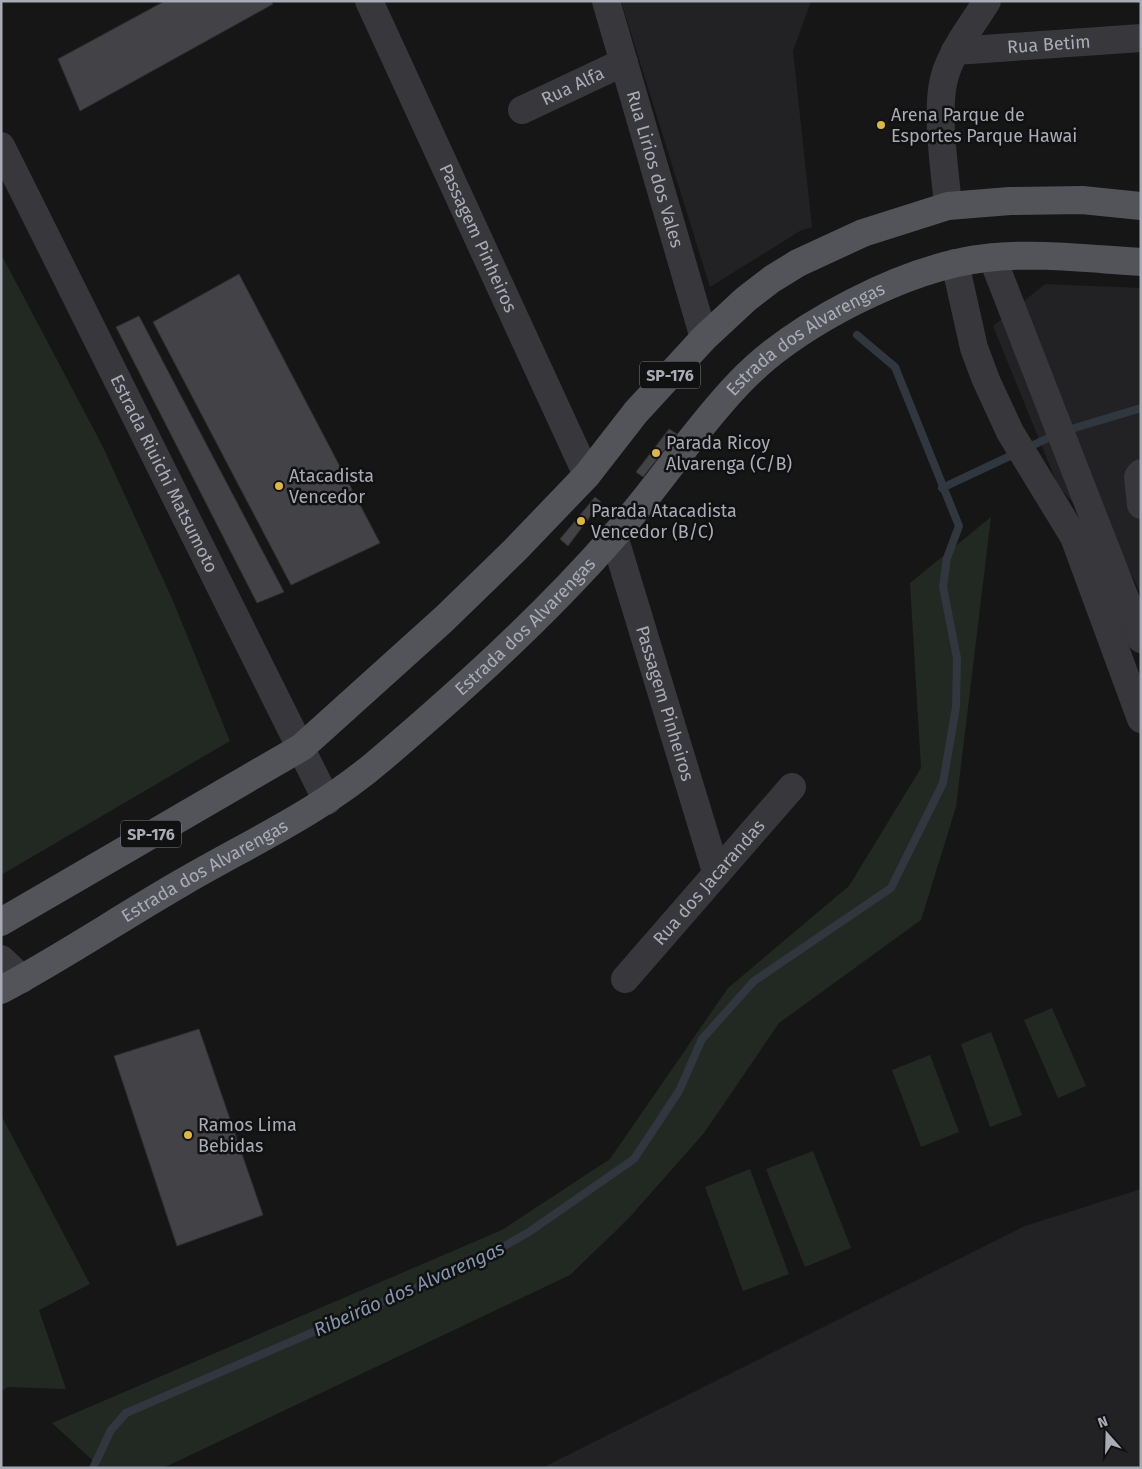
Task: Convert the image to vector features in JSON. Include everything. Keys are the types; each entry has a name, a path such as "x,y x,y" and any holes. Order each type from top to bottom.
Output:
{"main road":[{"name":"SP-176","path":"1,922 302,747 444,619 515,550 586,475 636,412 704,338 746,299 798,262 863,233 948,206 1010,201 1073,200 1141,206"},
{"name":"Estrada dos Alvarengas","path":"11,985 184,881 327,801 381,759 514,639 614,536 705,422 740,382 778,346 891,284 955,263 992,257 1068,258 1141,262"}],"street":[{"name":"Passagem Pinheiros","path":"369,1 586,475"},
{"name":"Rua Lirios dos Vales","path":"606,1 704,338"},
{"path":"948,206 942,94 946,72 955,51 987,1"},
{"name":"Rua Betim","path":"955,51 1141,38"},
{"name":"Rua Alfa","path":"522,110 624,62"},
{"name":"Estrada Riuichi Matsumoto","path":"1,146 302,747 327,801"},
{"path":"992,257 1141,639"},
{"path":"955,263 974,348 986,380 1010,432 1074,537 1141,719"},
{"path":"1141,473 1138,478 1141,505"},
{"name":"Passagem Pinheiros","path":"614,536 716,872"},
{"name":"Rua dos Jacarandas","path":"625,979 716,872 792,787"},
{"path":"1,960 11,985"}],"shaded area":[{"path":"621,1 811,1 793,51 812,227 800,231 710,287"},
{"path":"1,254 102,445 173,601 230,741 1,875"},
{"path":"1045,284 1141,288 1141,594 1122,556 1058,486 993,326"},
{"path":"991,517 956,807 921,920 779,1023 704,1133 628,1219 570,1275 163,1468 101,1468 52,1423 502,1230 610,1159 728,988 849,886 921,768 910,583"},
{"path":"1052,1008 1086,1086 1058,1098 1024,1020"},
{"path":"991,1032 1022,1115 990,1127 961,1044"},
{"path":"930,1055 959,1132 921,1147 892,1070"},
{"path":"1,1115 90,1284 39,1310 66,1389 8,1387 1,1391"},
{"path":"813,1151 851,1248 805,1267 766,1169"},
{"path":"750,1169 789,1274 743,1291 705,1187"},
{"path":"1141,1189 1141,1468 542,1468 1025,1226"}],"building":[{"path":"165,1 271,1 273,4 80,111 58,59"},
{"path":"239,274 380,543 291,585 153,322"},
{"path":"139,316 284,592 257,603 116,327"},
{"name":"Parada Ricoy Alvarenga (C/B)","path":"669,429 677,434 643,477 636,472"},
{"name":"Parada Atacadista Vencedor (B/C)","path":"595,497 601,502 568,546 560,539"},
{"name":"Ramos Lima Bebidas","path":"199,1029 263,1215 177,1246 114,1056"}],"waterway":[{"name":"Ribeirão dos Alvarengas","path":"93,1468 111,1430 126,1413 478,1261 529,1232 634,1159 679,1091 702,1039 754,981 891,888 943,783 956,707 957,658 943,587 947,558 959,526 895,367 857,335"},
{"path":"942,488 1061,432 1141,408"}],"place":[{"name":"Arena Parque de Esportes Parque Hawai","path":"881,125"},
{"name":"Parada Ricoy Alvarenga (C/B)","path":"656,453"},
{"name":"Atacadista Vencedor","path":"279,486"},
{"name":"Parada Atacadista Vencedor (B/C)","path":"581,521"},
{"name":"Ramos Lima Bebidas","path":"188,1135"}]}
